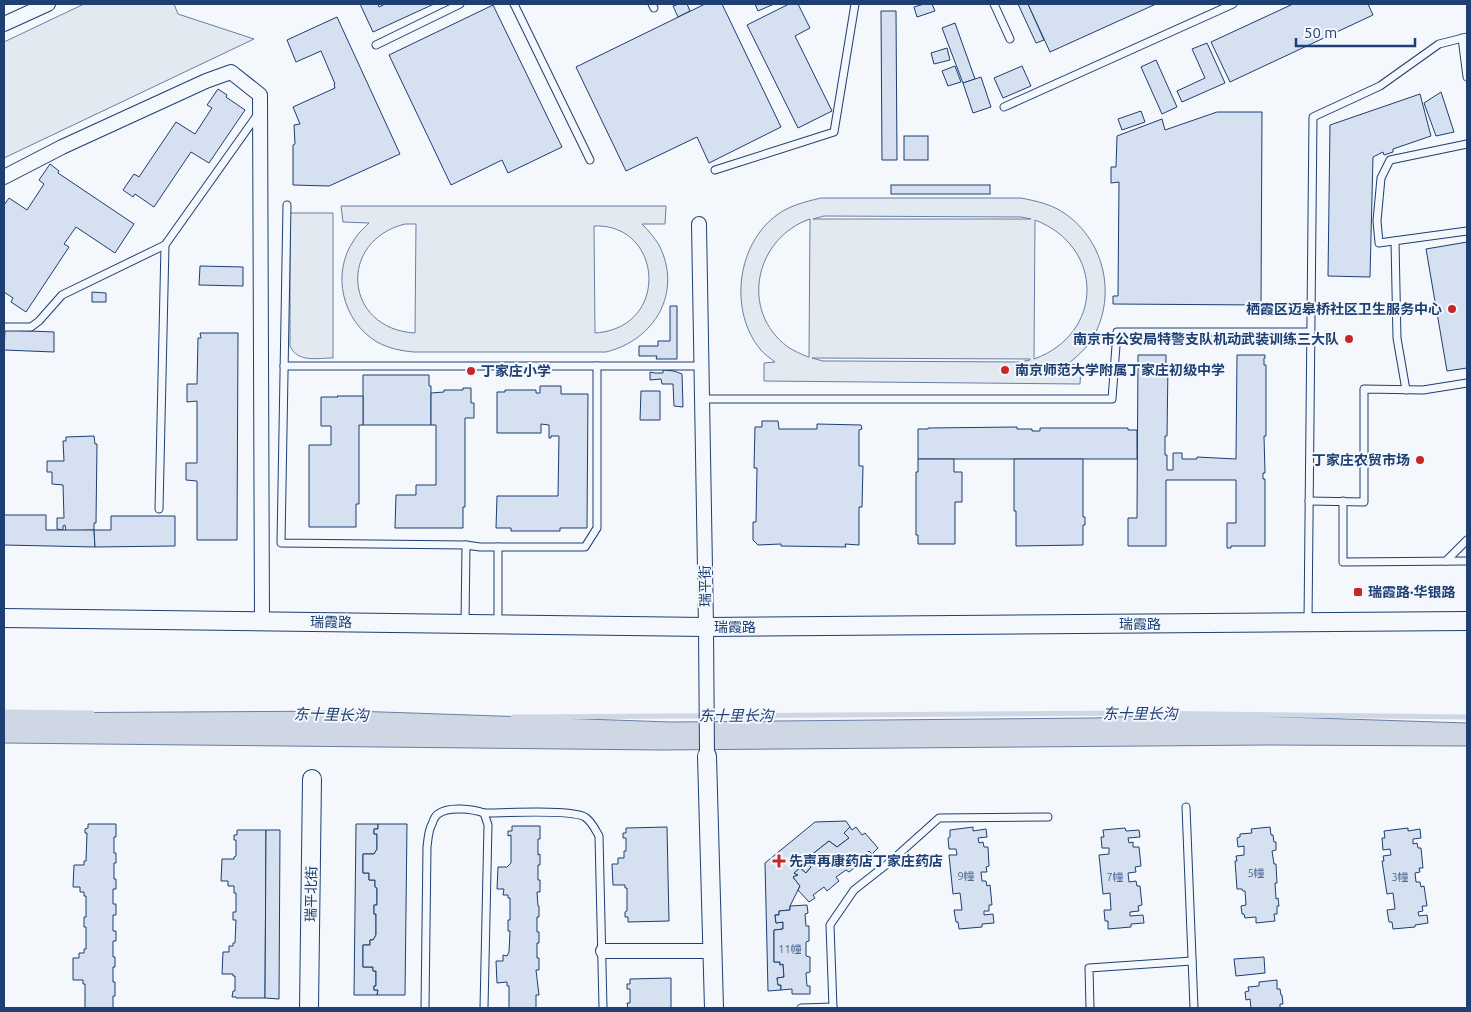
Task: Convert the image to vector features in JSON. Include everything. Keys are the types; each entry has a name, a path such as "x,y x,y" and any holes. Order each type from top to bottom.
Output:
{"street":[{"path":"4,24 48,4"},
{"path":"4,177 62,147 206,81 231,72 260,95 262,621"},
{"name":"瑞平街","path":"699,224 706,627 706,756 714,1008"},
{"name":"瑞霞路","path":"4,618 706,627 1467,621"},
{"name":"瑞平北街","path":"309,1008 312,779"},
{"path":"603,951 712,951"}],"lane":[{"path":"376,45 460,4"},
{"path":"514,4 590,160"},
{"path":"716,170 834,132 855,4"},
{"path":"994,4 1010,39"},
{"path":"1004,107 1233,4"},
{"path":"1308,622 1313,117 1380,86 1439,44 1465,37 1467,77"},
{"path":"4,327 31,327 39,322 62,295 165,245 261,110"},
{"path":"1467,144 1390,160 1381,178 1377,220 1379,243 1467,231"},
{"path":"287,205 281,543 466,545 480,547 585,546 596,528 597,366"},
{"path":"1395,241 1397,338 1406,390"},
{"path":"159,508 165,245"},
{"path":"702,399 1112,399 1117,332 1311,332"},
{"path":"284,366 702,366"},
{"path":"1309,501 1364,502 1364,389 1423,390 1467,383"},
{"path":"1343,501 1343,562 1467,561"},
{"path":"1446,561 1467,540"},
{"path":"465,623 466,545"},
{"path":"498,547 498,624"},
{"path":"1186,807 1194,1008"},
{"path":"425,1008 427,847 431,825 437,814 446,810 460,809 476,810 484,813 570,813 584,816 593,825 599,836 603,1008"},
{"path":"484,813 488,825 484,1008"},
{"path":"801,1008 833,1008 830,925 854,890 891,861 939,818 1048,817"},
{"path":"1090,1008 1089,968 1192,961"}],"shaded area":[{"path":"84,4 174,4 178,14 254,39 4,158 4,42"},
{"path":"821,198 1021,198 1049,205 1064,213 1090,239 1098,255 1103,272 1105,290 1104,308 1099,326 1088,345 1068,364 1081,365 1080,384 764,381 764,363 775,362 760,349 750,334 744,317 741,281 745,263 751,246 773,218 790,207","holes":["824,216 1021,217 1031,219 813,219","810,219 809,357 788,347 773,332 763,314 759,296 760,277 766,258 776,242 791,228","1035,220 1058,233 1074,250 1084,269 1087,290 1084,311 1074,331 1057,347 1034,359","812,358 1030,359 1020,362 823,361"]},
{"path":"341,206 666,206 665,224 642,224 659,245 666,263 668,280 666,296 660,312 651,325 638,337 623,346 606,352 414,352 390,348 377,342 365,333 355,322 348,309 342,281 343,267 347,253 354,240 369,223 343,222","holes":["405,224 416,224 415,333 391,328 374,317 363,301 358,283 360,265 368,248 383,233","594,226 617,230 634,241 645,257 649,276 646,296 637,314 620,327 595,333"]},
{"path":"290,213 333,213 333,358 314,359 303,357 293,351 290,346"}],"water":[{"path":"353,711 671,722 1093,718 1192,714 1467,723 1467,746 1266,745 660,750 4,743 4,713"}],"building":[{"path":"360,4 378,4 379,7 385,4 434,4 373,32"},
{"path":"687,4 690,11 678,17 673,6"},
{"path":"705,4 722,4 781,127 709,163 697,137 626,171 576,67"},
{"path":"755,4 774,4 758,11"},
{"path":"789,4 798,4 810,28 795,36 832,111 798,128 747,25"},
{"path":"932,4 935,11 917,17 914,7"},
{"path":"1018,4 1028,4 1044,40 1036,43"},
{"path":"1028,4 1156,4 1050,52"},
{"path":"1293,4 1368,4 1373,15 1230,82 1211,42"},
{"path":"493,5 562,147 508,173 502,160 451,185 389,55"},
{"path":"881,11 896,11 897,160 882,160"},
{"path":"337,17 400,154 329,186 293,185 294,125 300,124 293,107 335,88 335,84 321,51 296,62 287,40"},
{"path":"955,23 975,79 963,83 942,28"},
{"path":"1207,43 1225,83 1182,102 1177,91 1205,78 1192,49"},
{"path":"947,48 950,60 934,64 931,53"},
{"path":"1156,60 1177,107 1162,114 1141,67"},
{"path":"955,66 961,82 948,86 942,71"},
{"path":"1022,66 1031,86 1003,98 994,78"},
{"path":"981,77 991,107 973,113 963,83"},
{"path":"218,89 245,110 209,163 191,152 154,207 135,194 133,197 123,190 134,174 139,177 176,122 195,134 212,108 207,105"},
{"path":"1441,92 1454,132 1436,136 1424,103"},
{"path":"1420,94 1431,136 1393,149 1393,152 1384,155 1383,152 1373,157 1370,277 1328,276 1330,125"},
{"path":"1141,111 1145,122 1122,130 1118,119"},
{"path":"1217,112 1262,112 1261,305 1113,304 1113,296 1118,296 1119,182 1111,183 1111,167 1116,167 1117,136 1162,119 1165,130"},
{"path":"904,136 928,136 928,160 904,160"},
{"path":"50,164 59,171 58,173 134,224 115,253 76,227 64,244 69,247 26,312 11,302 13,298 4,292 4,205 9,198 27,210 44,184 39,180"},
{"path":"891,185 990,185 990,194 891,194"},
{"name":"栖霞区迈皋桥社区卫生服务中心","path":"1467,242 1467,368 1447,371 1426,249"},
{"path":"200,266 243,267 243,286 199,285"},
{"path":"92,292 106,293 106,302 92,302"},
{"path":"670,306 677,306 677,359 656,359 657,356 639,356 639,346 658,346 658,341 670,341"},
{"path":"5,330 54,332 54,352 4,350"},
{"path":"200,333 238,333 237,540 197,540 197,481 186,480 186,463 197,463 197,401 187,402 187,384 197,384 198,338 201,338"},
{"path":"1138,355 1166,355 1166,364 1168,364 1165,455 1167,455 1167,470 1173,470 1173,453 1182,453 1182,459 1197,459 1197,457 1236,459 1237,355 1265,355 1266,436 1264,436 1265,473 1263,473 1263,479 1265,479 1265,546 1231,546 1231,548 1227,548 1227,523 1236,523 1236,480 1166,480 1166,546 1128,546 1128,518 1137,518"},
{"path":"663,370 682,374 683,407 674,406 673,384 662,384 661,379 650,380 650,372 663,373"},
{"path":"363,375 429,375 429,386 431,386 431,425 363,425"},
{"path":"540,386 561,386 561,394 588,394 587,528 560,528 560,531 511,531 511,528 496,528 497,496 558,496 559,436 551,436 549,438 549,425 541,424 541,433 497,433 497,392 505,392 505,390 536,390 536,393 540,393"},
{"path":"463,388 471,388 474,418 465,418 465,507 463,507 463,528 395,528 396,495 416,495 416,485 436,485 436,425 431,425 431,393 444,392 444,390 463,390"},
{"path":"641,391 660,391 660,420 640,420"},
{"path":"363,396 363,425 359,425 359,504 356,504 356,527 309,527 309,445 331,445 331,426 321,426 321,397"},
{"path":"762,421 778,421 779,429 817,429 817,424 861,425 862,429 859,430 859,466 863,466 862,507 859,507 859,545 845,544 846,547 781,546 781,544 758,545 753,540 753,522 756,522 757,468 754,468 755,427 762,427"},
{"path":"1017,427 1017,429 1032,429 1032,431 1040,431 1040,428 1128,428 1128,430 1137,430 1137,459 918,459 918,429"},
{"path":"94,436 95,444 97,444 96,523 94,523 94,530 66,531 65,525 63,530 57,529 57,518 64,518 63,485 52,484 52,472 47,472 47,461 64,461 63,441 66,441 66,437"},
{"path":"918,459 954,459 954,472 962,472 962,502 955,502 955,544 918,544 918,535 916,535 916,472 918,472"},
{"path":"1014,459 1083,459 1083,517 1085,517 1085,525 1083,525 1083,545 1016,546"},
{"path":"4,515 46,515 46,530 94,530 95,547 4,545"},
{"path":"111,516 175,516 175,546 95,547 94,530 111,530"},
{"path":"846,821 850,827 844,833 849,838 837,847 829,841 805,860 811,867 806,873 800,868 794,873 798,875 793,877 800,886 790,906 790,910 779,911 779,915 775,915 776,923 783,922 783,929 774,930 774,962 780,962 780,965 783,964 784,977 777,978 778,985 781,985 781,990 768,991 765,863 815,822"},
{"path":"88,824 116,824 116,837 114,837 116,863 114,863 114,879 116,879 116,889 113,889 113,904 116,904 116,915 113,915 113,931 116,931 116,941 113,941 115,996 113,996 113,1008 85,1008 85,984 83,984 83,980 73,980 73,958 79,958 79,953 84,953 84,949 86,949 84,917 86,917 86,896 84,896 84,892 80,892 80,887 73,887 74,865 84,865 84,861 86,861 87,833 85,833 85,829 88,828"},
{"path":"356,824 378,824 378,829 374,829 374,834 377,834 377,849 374,854 363,854 363,873 369,873 369,880 375,880 377,905 374,905 376,935 373,940 370,940 370,945 363,945 363,967 373,967 373,971 376,971 376,986 374,986 374,990 378,990 377,995 354,995"},
{"path":"378,824 407,824 405,995 377,995 378,990 374,990 374,986 376,986 376,971 373,971 373,967 363,967 363,945 370,945 370,940 373,940 376,935 374,905 377,905 377,888 375,887 375,880 369,880 369,873 363,873 363,854 374,854 377,849 377,834 374,834 374,829 378,829"},
{"path":"512,826 540,826 540,839 538,839 540,865 538,865 538,880 540,880 540,892 537,892 539,917 537,917 537,932 539,932 539,943 537,943 537,958 539,958 539,970 536,970 539,995 536,995 536,1008 509,1008 509,986 507,986 507,982 497,983 496,961 503,961 503,955 507,956 509,952 510,931 508,931 508,920 510,920 510,898 508,898 508,895 503,895 504,889 497,889 498,867 507,867 511,863 511,835 508,836 508,831 512,831"},
{"path":"667,827 669,921 628,922 628,917 625,917 625,912 627,911 627,888 625,888 625,885 613,885 612,864 618,864 618,858 624,858 624,851 626,851 626,838 623,838 623,833 626,833 626,828"},
{"path":"850,827 852,830 856,827 862,835 865,833 878,848 872,854 869,851 860,859 862,862 849,872 846,870 836,877 839,881 827,891 824,887 813,895 815,898 809,902 798,890 800,886 793,877 798,875 794,873 800,868 806,873 811,867 805,860 829,841 837,847 849,838 844,833"},
{"path":"973,827 973,831 986,829 987,837 978,838 979,843 983,842 984,847 988,847 989,866 986,867 987,872 981,872 982,881 986,881 987,886 990,885 992,905 989,905 989,911 984,911 984,915 993,914 994,923 982,924 982,927 959,929 954,910 962,910 960,893 953,894 949,855 957,855 956,849 949,849 948,838 950,837 950,830"},
{"path":"1270,827 1271,835 1273,835 1274,842 1276,842 1276,850 1272,851 1274,864 1276,864 1276,899 1278,898 1279,906 1277,906 1277,914 1274,914 1275,921 1256,923 1256,917 1245,918 1244,914 1242,914 1241,906 1246,905 1245,891 1237,889 1235,861 1237,861 1236,856 1244,855 1244,846 1238,847 1237,838 1240,837 1240,834 1252,833 1251,829"},
{"path":"1125,828 1126,831 1139,830 1140,837 1128,838 1129,843 1133,842 1133,847 1139,847 1141,866 1135,867 1136,872 1128,873 1129,882 1136,881 1137,886 1140,886 1142,905 1138,906 1139,911 1130,912 1130,916 1143,915 1144,923 1131,924 1131,927 1108,929 1108,921 1105,921 1104,910 1111,910 1110,893 1103,894 1099,855 1109,854 1109,848 1102,848 1101,837 1104,837 1103,830"},
{"path":"1408,828 1408,831 1420,829 1421,838 1413,839 1413,844 1417,843 1418,848 1421,848 1423,868 1419,868 1420,872 1415,873 1416,882 1420,882 1421,887 1424,886 1427,906 1422,906 1423,911 1418,912 1419,916 1427,915 1428,923 1415,925 1415,927 1393,929 1392,922 1389,922 1387,910 1395,909 1393,893 1387,894 1382,861 1384,861 1383,856 1391,855 1390,849 1383,850 1382,838 1385,838 1384,831"},
{"path":"237,830 266,830 265,998 232,997 233,991 235,991 235,976 233,974 222,974 223,952 229,952 229,946 233,946 233,943 235,943 236,920 233,920 233,912 236,912 236,893 234,893 234,886 228,886 228,881 221,881 222,859 234,859 236,856 236,840 234,840 234,835 237,835"},
{"path":"266,830 280,830 279,999 265,998"},
{"path":"807,905 808,913 805,914 806,926 809,926 809,941 806,942 806,956 810,957 810,972 806,973 810,994 792,994 792,989 781,990 781,985 778,985 777,978 784,977 783,964 780,965 780,962 774,962 774,930 783,929 783,922 776,923 775,915 779,915 779,911 790,910 790,906"},
{"path":"1264,957 1265,973 1236,976 1234,959"},
{"path":"671,978 671,1008 628,1008 627,1003 630,1003 630,989 627,989 627,984 630,984 630,979"},
{"path":"1277,980 1277,989 1280,989 1283,1004 1280,1004 1280,1008 1251,1008 1250,999 1246,1000 1245,992 1249,991 1248,987 1259,986 1259,982"}],"waterway":[{"name":"东十里长沟","path":"4,712 92,713"},
{"name":"东十里长沟","path":"513,717 1134,713 1467,717"}],"place":[{"name":"栖霞区迈皋桥社区卫生服务中心","path":"1452,309"},
{"name":"南京市公安局特警支队机动武装训练三大队","path":"1349,339"},
{"name":"南京师范大学附属丁家庄初级中学","path":"1005,370"},
{"name":"丁家庄小学","path":"471,371"},
{"name":"丁家庄农贸市场","path":"1420,460"},
{"name":"瑞霞路·华银路","path":"1358,592"},
{"name":"先声再康药店丁家庄药店","path":"779,861"}]}
